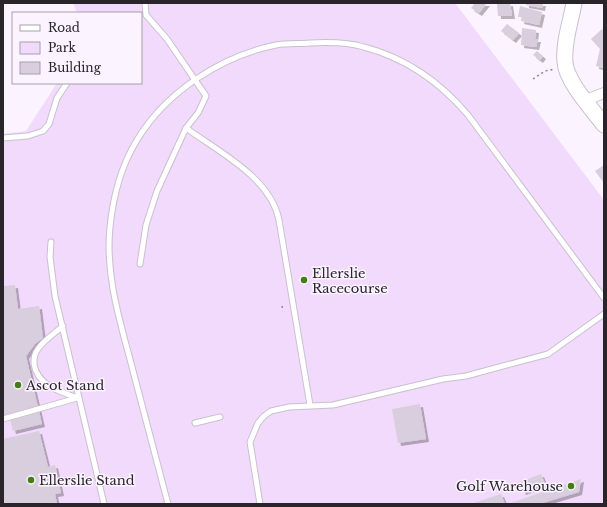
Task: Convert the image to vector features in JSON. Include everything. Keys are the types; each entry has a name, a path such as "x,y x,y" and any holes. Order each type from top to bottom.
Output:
{"main road":[{"path":"574,3 564,55 565,66 586,100 604,125"}],"street":[{"path":"586,100 604,93"}],"lane":[{"path":"140,264 146,225 157,191 186,128 198,113 206,96 167,39 144,17 145,3"},
{"path":"168,504 114,297 110,272 110,227 120,177 137,139 160,111 196,80 228,61 276,45 326,42 362,46 390,56 410,66 442,87 464,110 604,298"},
{"path":"3,138 28,136 43,131 49,124 57,98 66,84"},
{"path":"186,128 248,173 262,185 274,202 279,220 310,405"},
{"path":"51,242 50,257 54,288 78,398 104,504"},
{"path":"260,504 250,442 255,428 264,416 271,411 289,407 333,405 443,379 466,376 548,354 562,346 604,314"},
{"path":"63,326 38,349 34,357 35,369 42,381 58,392 78,398"},
{"path":"3,419 78,398"},
{"path":"196,423 220,418"}],"path":[{"path":"533,79 545,71 565,66"},
{"path":"282,306 283,311"}],"green space":[{"name":"Ellerslie Racecourse","path":"73,3 455,3 604,200 604,504 3,504 3,134 26,131 56,84 142,84 142,12 77,12"}],"building":[{"path":"475,3 487,3 479,13 471,8"},
{"path":"510,3 512,16 498,16 497,4"},
{"path":"526,3 543,3 542,8 526,5"},
{"path":"520,6 542,12 539,25 521,21 522,17 518,17"},
{"path":"507,24 519,33 513,40 501,31"},
{"path":"522,28 536,30 535,39 538,39 536,47 521,45"},
{"path":"602,29 604,32 604,68 596,66 600,49 591,39"},
{"path":"537,51 543,56 540,60 533,55"},
{"path":"604,165 604,183 595,171"},
{"name":"Ascot Stand","path":"15,285 18,309 39,306 43,338 35,344 26,356 42,424 13,431 10,419 3,414 3,286"},
{"path":"420,404 426,439 398,443 392,409"},
{"name":"Ellerslie Stand","path":"39,431 48,467 55,465 61,493 55,494 57,504 3,504 3,439"},
{"path":"541,474 545,484 523,492 520,482"},
{"name":"Golf Warehouse","path":"581,479 579,492 539,504 508,504"},
{"name":"Golf Warehouse","path":"501,494 505,504 471,504"}],"place":[{"name":"Ellerslie Racecourse","path":"304,280"},
{"name":"Ascot Stand","path":"18,385"},
{"name":"Ellerslie Stand","path":"31,480"},
{"name":"Golf Warehouse","path":"571,486"}]}
